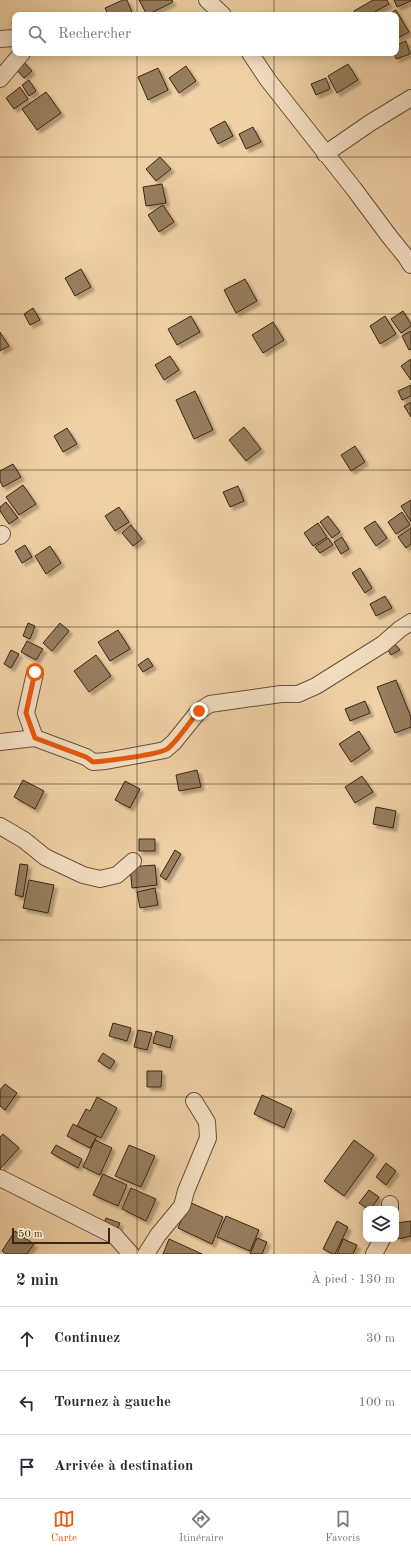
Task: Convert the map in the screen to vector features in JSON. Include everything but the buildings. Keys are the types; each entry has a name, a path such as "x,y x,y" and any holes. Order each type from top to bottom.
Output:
{"street":[{"path":"207,0 220,12"},
{"path":"0,39 12,38"},
{"path":"1,78 19,56"},
{"path":"252,56 268,80 354,189 411,265"},
{"path":"325,154 370,123 410,101"},
{"path":"0,742 35,738 86,757 93,762 165,750 174,742 199,711 210,704 281,694 298,694 316,686 383,644 400,629 411,622"},
{"path":"35,672 26,713 35,738"},
{"path":"0,826 24,840 45,857 83,875 100,879 117,875 133,861"},
{"path":"146,1254 158,1234 182,1206 186,1191 208,1138 208,1122 194,1101"},
{"path":"0,1178 115,1236 132,1254"},
{"path":"374,1254 380,1242"}],"route":[{"path":"35,672 26,713 35,738 86,757 93,762 126,758 165,750 174,742 199,711"}]}
